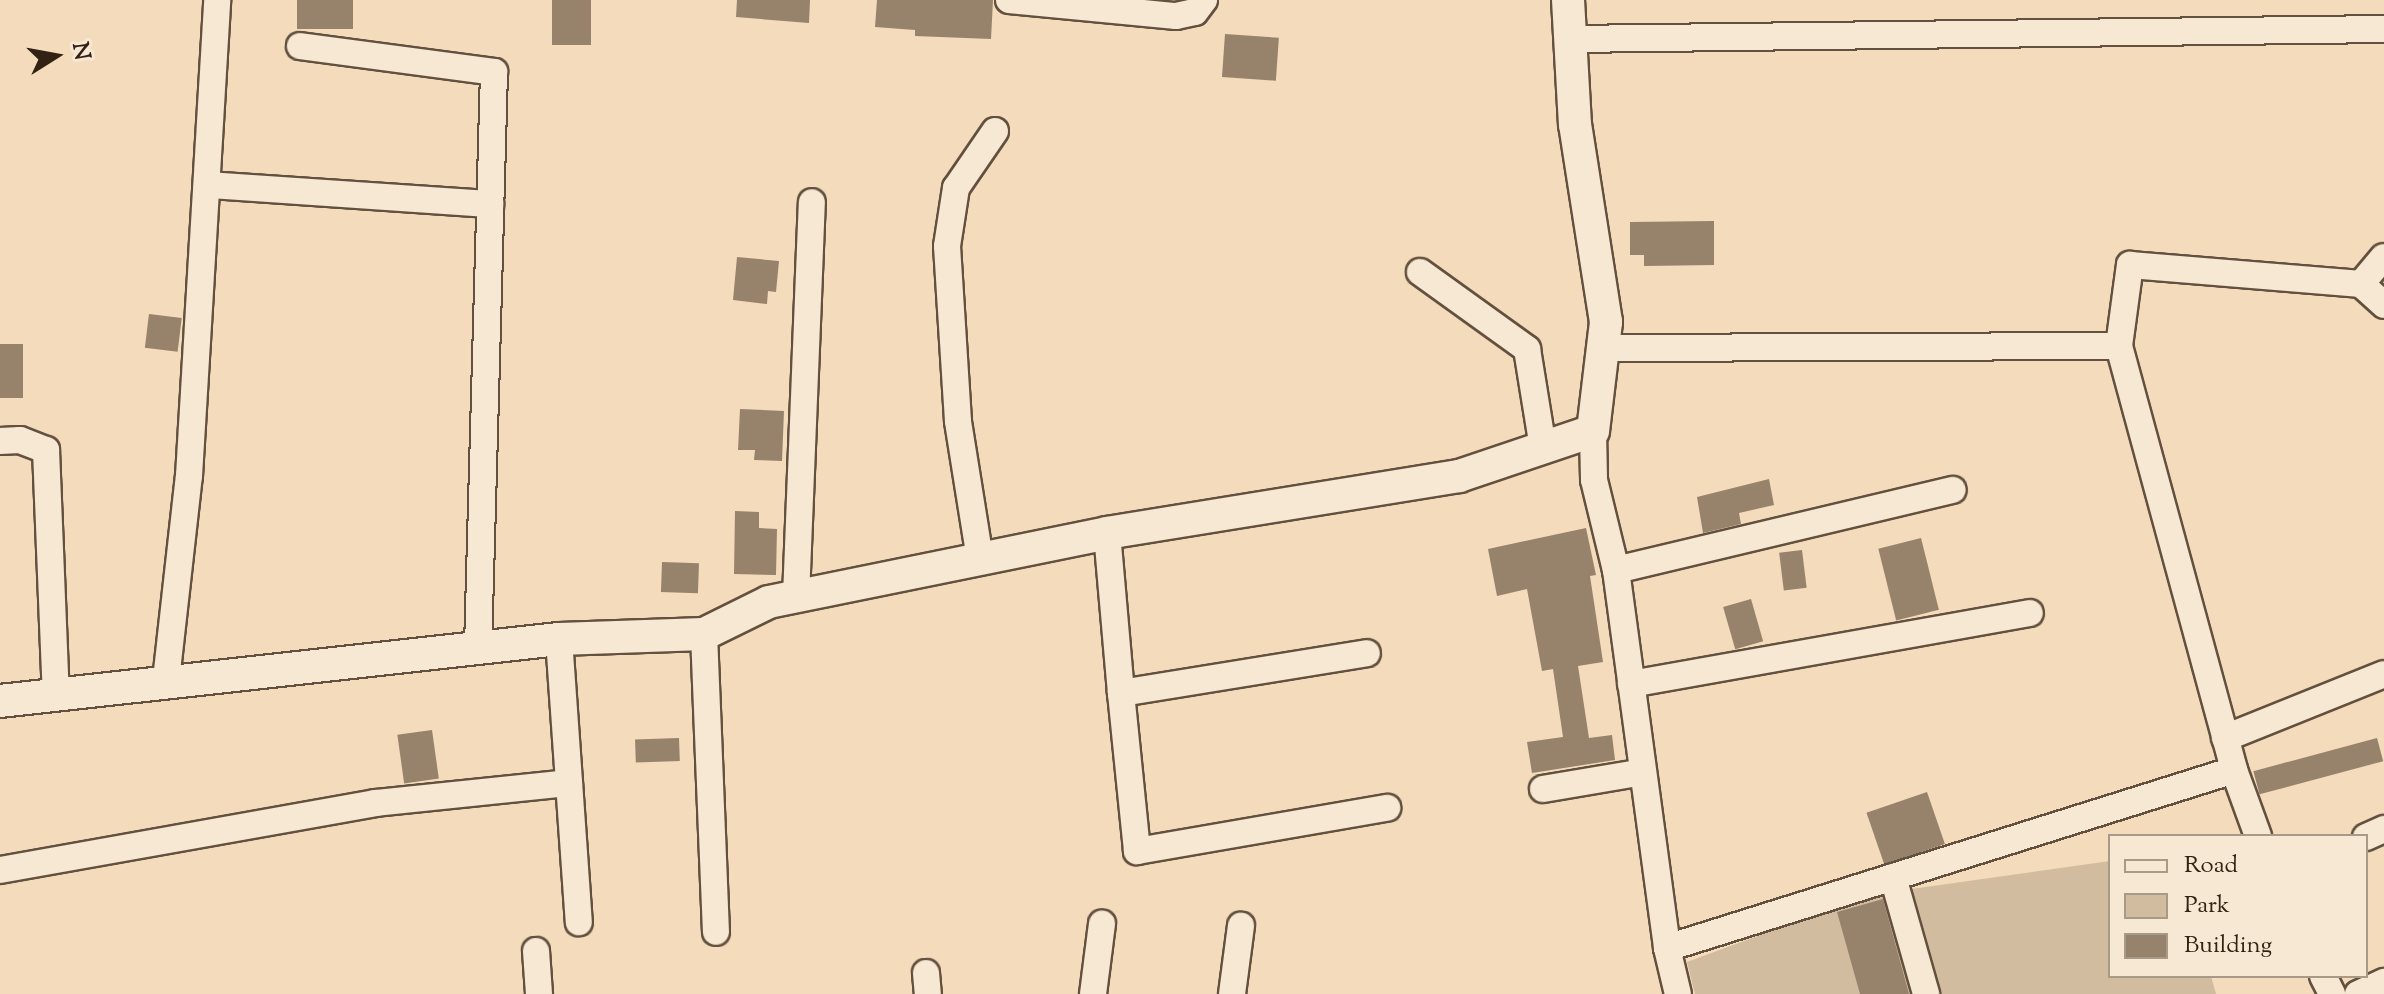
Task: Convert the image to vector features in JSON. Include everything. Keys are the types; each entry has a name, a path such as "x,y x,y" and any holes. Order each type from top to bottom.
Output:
{"street":[{"path":"166,680 189,476 209,185 217,0"},
{"path":"1009,0 1076,4 1176,16 1195,12 1204,0"},
{"path":"1568,0 1575,125 1606,322 1593,431 1594,480 1616,570 1667,948 1678,994"},
{"path":"1569,39 2384,29"},
{"path":"300,46 494,72 478,648"},
{"path":"980,559 958,421 947,246 956,188 995,131"},
{"path":"209,185 490,204"},
{"path":"796,597 812,202"},
{"path":"2361,284 2384,257"},
{"path":"2257,834 2234,770 2119,346 2130,265 2361,284 2384,305"},
{"path":"1420,272 1527,349 1543,448"},
{"path":"1603,348 2119,346"},
{"path":"0,701 166,680 559,639 704,634 769,602 1107,533 1459,476 1593,431"},
{"path":"0,441 20,440 46,450 56,694"},
{"path":"1616,570 1953,490"},
{"path":"1107,533 1137,851 1387,808"},
{"path":"1631,684 2030,613"},
{"path":"704,634 716,932"},
{"path":"559,639 579,922"},
{"path":"1121,693 1367,653"},
{"path":"2225,738 2384,674"},
{"path":"1667,948 2234,770"},
{"path":"1543,789 1643,772"},
{"path":"0,870 375,803 569,783"},
{"path":"1893,877 1926,994"},
{"path":"1093,994 1102,924"},
{"path":"1232,994 1241,926"},
{"path":"536,951 539,994"},
{"path":"2358,994 2384,982"}],"green space":[{"path":"2108,861 2108,978 2212,978 2216,994 1695,994 1687,962 1869,895"}],"building":[{"path":"297,0 353,0 353,29 297,29"},
{"path":"552,0 591,0 591,45 552,45"},
{"path":"737,0 810,0 809,23 736,17"},
{"path":"877,0 993,0 991,39 915,36 915,30 875,27"},
{"path":"1225,34 1279,38 1276,81 1222,77"},
{"path":"1714,221 1714,265 1644,266 1644,255 1630,255 1630,222"},
{"path":"737,257 779,261 776,292 768,291 767,304 733,300"},
{"path":"149,314 182,318 178,352 145,348"},
{"path":"0,344 23,344 23,398 0,398"},
{"path":"740,409 784,411 782,461 754,460 755,450 738,450"},
{"path":"1769,479 1774,505 1739,513 1741,524 1703,533 1697,497"},
{"path":"735,511 759,512 759,528 777,529 776,575 734,574"},
{"path":"1586,528 1596,575 1590,576 1603,662 1578,666 1589,738 1612,735 1615,760 1532,773 1527,742 1563,737 1553,669 1542,671 1527,589 1497,596 1488,549"},
{"path":"1921,538 1939,610 1896,620 1878,549"},
{"path":"1802,550 1807,588 1784,591 1779,553"},
{"path":"662,562 699,563 698,593 661,592"},
{"path":"1751,599 1763,641 1735,649 1723,607"},
{"path":"432,730 439,779 404,783 397,735"},
{"path":"679,738 680,761 636,763 635,740"},
{"path":"2377,738 2383,761 2260,794 2253,771"},
{"path":"1927,792 1945,844 1884,865 1866,813"},
{"path":"1883,899 1909,994 1860,994 1837,912"}]}
